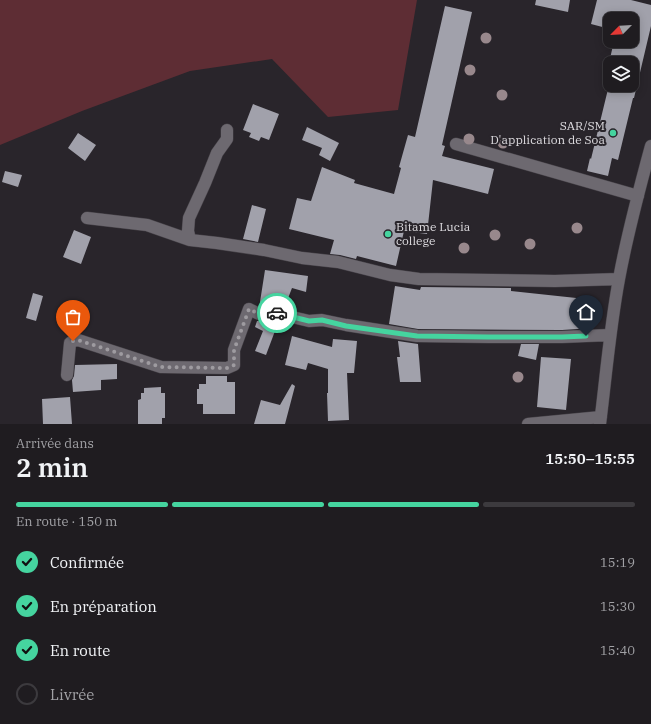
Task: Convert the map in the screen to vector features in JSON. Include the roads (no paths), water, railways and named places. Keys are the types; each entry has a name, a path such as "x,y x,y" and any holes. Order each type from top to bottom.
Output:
{"street":[{"path":"190,240 188,231 189,218 217,153 227,139 228,130"},
{"path":"456,144 638,196"},
{"path":"528,424 600,420 610,335 619,279 651,146"},
{"path":"87,218 147,225 190,240 264,250 302,258 338,262 390,275 419,279 555,281 619,279"},
{"path":"67,375 70,343 78,340 161,367 227,368 234,365 234,350 249,309 259,314 267,311 309,321 322,320 346,326 417,336 562,337 610,335"}],"place":[{"name":"SAR/SM D'application de Soa","path":"613,133"},
{"name":"Bitame Lucia college","path":"388,234"}]}
